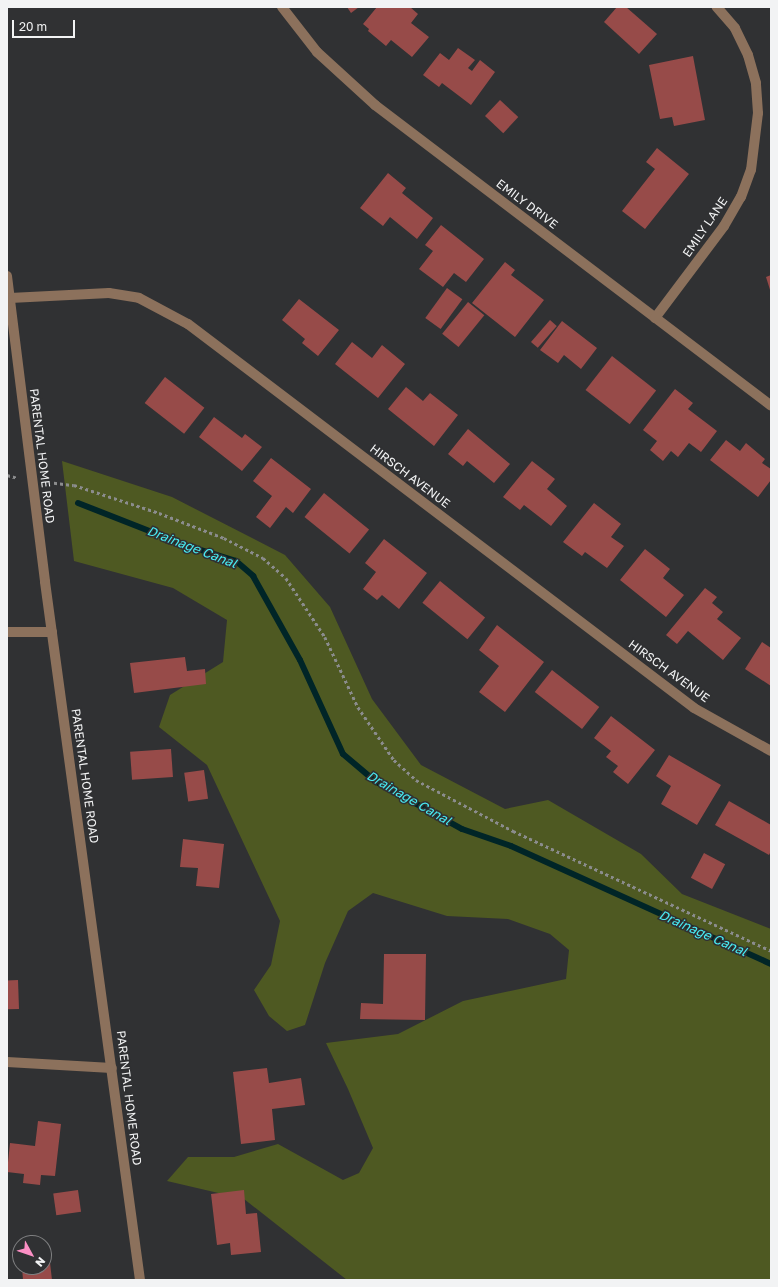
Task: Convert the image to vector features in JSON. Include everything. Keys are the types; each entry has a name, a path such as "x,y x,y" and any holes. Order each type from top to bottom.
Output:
{"street":[{"name":"EMILY DRIVE","path":"282,7 317,52 375,106 771,406"},
{"name":"EMILY LANE","path":"655,318 724,226 741,197 751,170 758,113 756,83 748,55 735,28 717,7"},
{"name":"PARENTAL HOME ROAD","path":"7,276 52,632 140,1280"},
{"name":"HIRSCH AVENUE","path":"10,298 109,292 139,298 188,324 694,708 771,752"},
{"path":"7,632 52,632"},
{"path":"7,1062 112,1068"}],"path":[{"path":"32,480 74,485 152,511 224,538 263,558 286,578 325,637 358,707 394,760 416,780 513,831 771,951"}],"green space":[{"path":"62,461 172,497 285,555 330,607 372,699 421,765 505,809 548,800 641,854 682,894 771,929 771,1280 347,1280 244,1199 167,1181 188,1157 234,1157 278,1144 343,1180 359,1173 373,1148 348,1089 326,1043 398,1034 463,1001 566,979 569,950 550,934 508,919 447,916 373,893 348,911 325,963 305,1025 287,1031 269,1016 254,990 271,965 280,921 207,765 159,727 170,695 223,662 227,620 173,588 74,561"}],"building":[{"path":"347,7 359,7 351,13"},
{"path":"377,7 410,7 418,14 411,23 429,37 412,57 391,40 386,46 368,31 369,29 363,24"},
{"path":"617,7 626,7 657,34 639,54 604,22"},
{"path":"458,48 475,60 468,68 472,71 480,60 495,72 471,105 442,83 439,87 423,75 440,53 449,60"},
{"path":"693,56 705,120 674,126 672,117 660,119 649,65"},
{"path":"500,100 518,117 503,133 485,116"},
{"path":"657,148 689,174 645,229 622,211 655,169 646,162"},
{"path":"388,173 406,188 402,193 433,218 417,239 390,217 383,226 360,208"},
{"path":"441,225 484,259 466,282 454,273 443,287 419,269 433,251 425,245"},
{"path":"505,262 515,270 511,275 544,300 515,337 472,303"},
{"path":"771,275 771,293 766,277"},
{"path":"447,288 462,299 441,329 425,318"},
{"path":"299,299 339,330 318,356 302,343 305,339 282,320"},
{"path":"468,302 484,315 459,347 442,334"},
{"path":"550,320 557,326 538,348 531,342"},
{"path":"562,321 597,348 581,369 564,355 558,363 540,350"},
{"path":"352,342 372,358 382,345 405,364 378,398 335,364"},
{"path":"612,356 656,390 630,424 586,390"},
{"path":"165,377 204,408 184,434 145,403"},
{"path":"406,387 423,401 430,393 458,415 434,446 388,409"},
{"path":"675,389 693,403 688,409 717,431 701,452 689,443 678,457 671,451 663,461 650,450 657,441 643,430"},
{"path":"214,417 242,438 245,434 262,447 242,471 199,437"},
{"path":"468,429 510,464 494,483 467,461 463,466 448,454"},
{"path":"726,440 740,451 746,443 765,459 762,463 771,469 771,480 758,497 710,460"},
{"path":"271,458 311,489 293,513 286,507 270,528 256,517 272,496 253,481"},
{"path":"532,461 555,479 547,489 567,506 551,526 524,505 520,510 503,497"},
{"path":"324,493 369,530 350,554 304,517"},
{"path":"594,503 621,524 611,537 624,546 607,568 585,552 582,556 563,542"},
{"path":"384,539 427,573 399,609 382,595 377,600 363,589 376,572 365,563"},
{"path":"645,549 670,569 663,578 684,595 666,617 620,580"},
{"path":"440,581 485,618 467,639 422,603"},
{"path":"705,588 717,597 712,603 723,612 717,619 741,638 723,660 688,631 677,644 666,635"},
{"path":"497,625 544,662 505,712 479,692 499,666 479,650"},
{"path":"762,642 771,648 771,686 745,669"},
{"path":"185,657 187,671 205,669 206,684 134,693 130,663"},
{"path":"552,670 599,707 582,729 535,692"},
{"path":"611,716 655,750 628,784 613,772 618,766 606,757 611,751 594,738"},
{"path":"171,749 173,777 132,780 130,752"},
{"path":"669,755 721,785 697,825 661,804 671,786 656,776"},
{"path":"204,770 208,799 188,802 184,773"},
{"path":"729,801 771,825 771,851 769,855 715,825"},
{"path":"183,839 224,844 219,888 196,886 198,868 180,867"},
{"path":"704,853 725,864 712,889 691,878"},
{"path":"384,954 426,954 425,1020 360,1019 361,1003 383,1004"},
{"path":"7,980 18,980 19,1009 8,1009"},
{"path":"267,1068 269,1083 301,1078 305,1105 272,1109 275,1140 241,1144 233,1072"},
{"path":"38,1121 61,1124 55,1176 41,1175 40,1185 23,1183 24,1174 7,1172 10,1143 35,1146"},
{"path":"78,1190 81,1212 56,1215 53,1193"},
{"path":"244,1190 246,1214 257,1213 261,1252 231,1255 230,1243 217,1245 211,1194"},
{"path":"23,1275 51,1275 52,1280 23,1280"}],"waterway":[{"name":"Drainage Canal","path":"78,503 185,545 236,561 253,576 300,660 343,754 375,781 462,829 511,846 771,964"}]}
